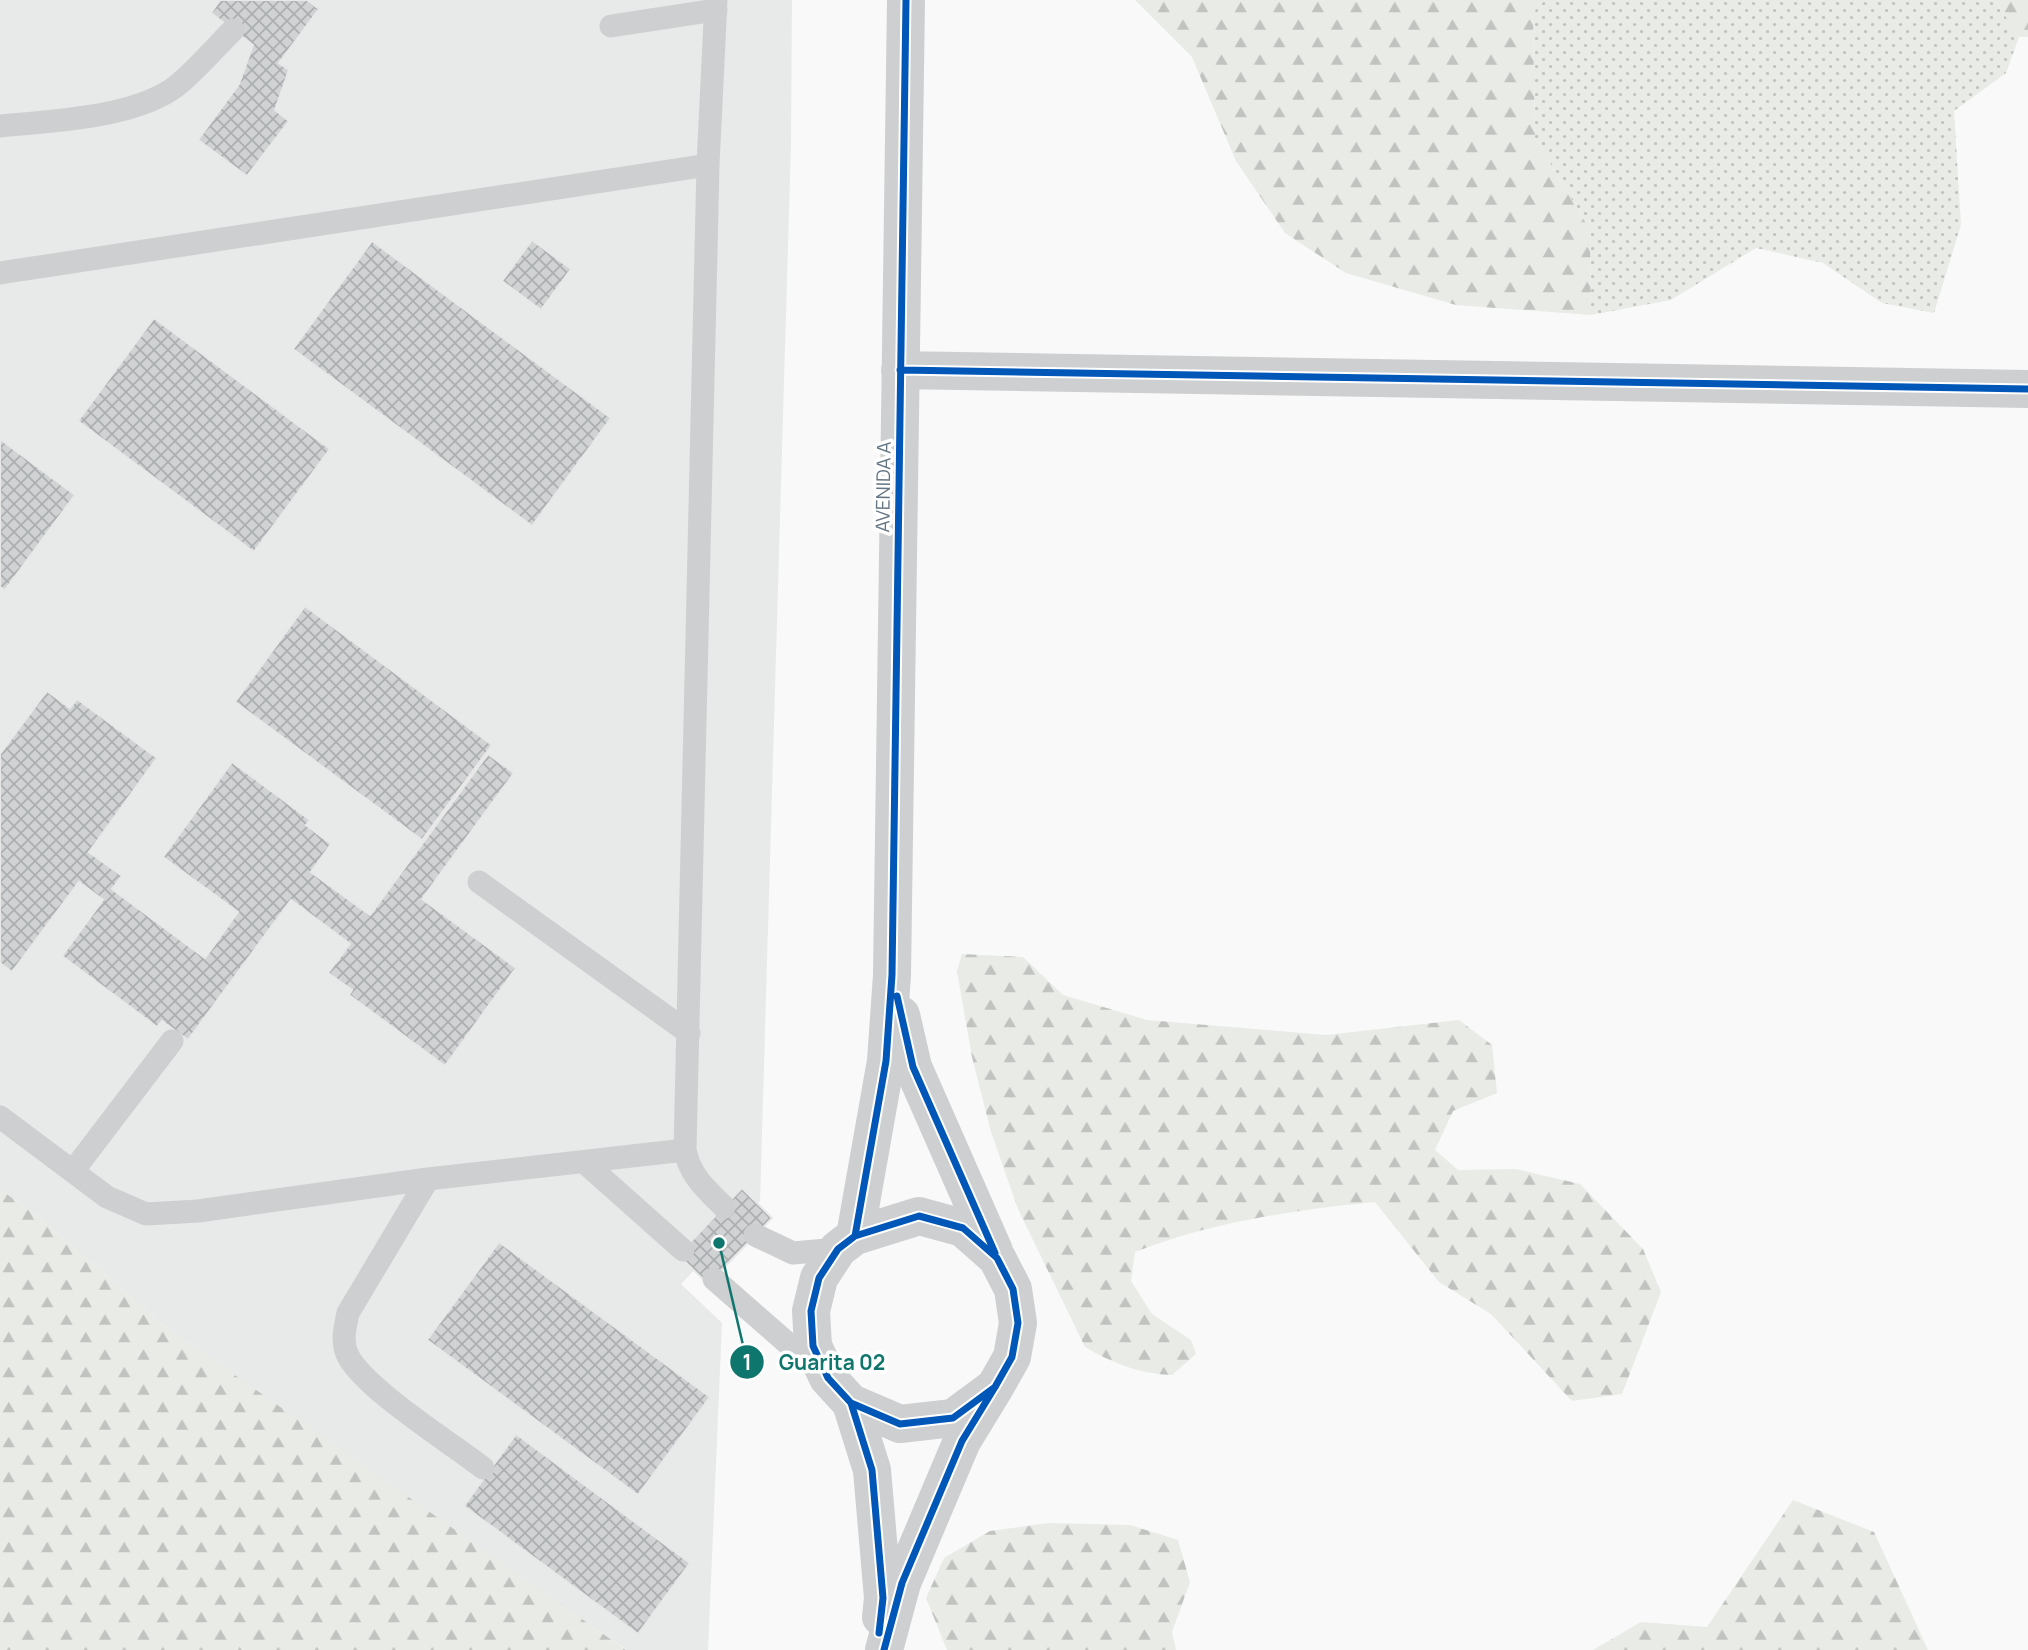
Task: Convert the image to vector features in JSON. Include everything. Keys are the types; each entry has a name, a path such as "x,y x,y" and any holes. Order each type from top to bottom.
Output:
{"street":[{"name":"AVENIDA A","path":"892,975 906,0"},
{"path":"900,370 2028,389"},
{"path":"877,1650 883,1598 873,1470 839,1390 813,1346 811,1311 819,1278 846,1242 886,1062 892,975"},
{"path":"884,1650 902,1583 962,1441 1012,1357 1018,1323 1013,1289 913,1067 892,975"},
{"path":"846,1242 919,1216 963,1228 997,1258"},
{"path":"839,1390 900,1424 953,1418 995,1387"}],"lane":[{"path":"611,26 716,5 708,165 685,1150 688,1166 696,1178 724,1207"},
{"path":"0,127 85,118 155,99 178,85 233,30"},
{"path":"0,273 708,165"},
{"path":"479,882 689,1033"},
{"path":"73,1171 172,1041"},
{"path":"0,1116 107,1197 146,1214 198,1211 428,1179 685,1150"},
{"path":"584,1162 682,1250"},
{"path":"428,1179 348,1313 343,1336 348,1356 366,1380 483,1468"},
{"path":"755,1235 793,1253 846,1242"},
{"path":"714,1279 839,1390"}],"shaded area":[{"path":"0,0 792,0 791,144 760,1201 681,1284 722,1323 708,1650 627,1650 478,1549 165,1326 38,1217 0,1189"}],"green space":[{"path":"1135,0 1545,0 1533,13 1535,138 1590,230 1591,315 1456,305 1346,273 1285,233 1236,161 1192,57"},
{"path":"1545,0 1995,0 2019,37 2006,73 1954,111 1961,225 1934,313 1882,303 1823,263 1756,248 1671,300 1591,315 1590,230 1535,138 1533,12"},
{"path":"1995,0 2028,0 2028,37 2019,37"},
{"path":"962,954 1023,957 1063,995 1147,1020 1326,1035 1459,1020 1492,1045 1497,1093 1453,1111 1435,1150 1458,1170 1516,1169 1580,1184 1643,1249 1661,1292 1622,1394 1572,1401 1491,1314 1439,1282 1375,1202 1314,1209 1223,1225 1135,1252 1131,1281 1152,1314 1191,1340 1196,1354 1172,1375 1127,1367 1085,1347 1018,1209 991,1132 972,1057 957,971"},
{"path":"0,1189 38,1217 165,1326 626,1650 0,1650"},
{"path":"1793,1500 1874,1532 1928,1650 1593,1650 1641,1622 1707,1627"},
{"path":"1049,1523 1130,1525 1178,1540 1190,1582 1172,1632 1176,1650 947,1650 926,1598 944,1558 990,1531"}],"building":[{"path":"220,0 307,0 319,9 279,63 289,70 275,110 289,121 247,176 198,140 239,84 253,45 211,13"},
{"path":"532,240 571,269 541,310 502,281"},
{"path":"372,241 611,418 532,526 293,349"},
{"path":"154,318 330,449 254,552 78,421"},
{"path":"0,439 75,495 5,590 0,587"},
{"path":"305,606 492,745 422,840 235,702"},
{"path":"47,691 70,708 77,699 157,758 89,852 122,876 112,889 205,958 238,912 163,857 232,762 310,820 306,825 331,844 311,872 370,915 488,754 514,773 422,899 516,968 445,1066 349,995 352,990 328,973 350,944 291,900 188,1040 162,1021 157,1027 62,956 103,900 79,882 12,972 0,963 0,754"},
{"path":"742,1188 772,1218 708,1284 678,1255"},
{"path":"499,1242 710,1397 638,1495 427,1340"},
{"path":"516,1434 690,1563 638,1634 464,1506"}],"cycle path":[{"path":"855,1236 886,1061 892,975 906,0"},
{"path":"900,370 2028,389"},
{"path":"897,996 913,1067 995,1253"},
{"path":"884,1650 902,1583 962,1441 995,1387 1012,1357 1018,1323 1013,1289 997,1258 963,1228 919,1216 855,1236 838,1249 819,1278 811,1311 813,1346 828,1378 851,1403 900,1424 953,1418 995,1387"},
{"path":"851,1403 872,1470 883,1598 879,1633"}],"place":[{"name":"Guarita 02","path":"719,1243"}]}
